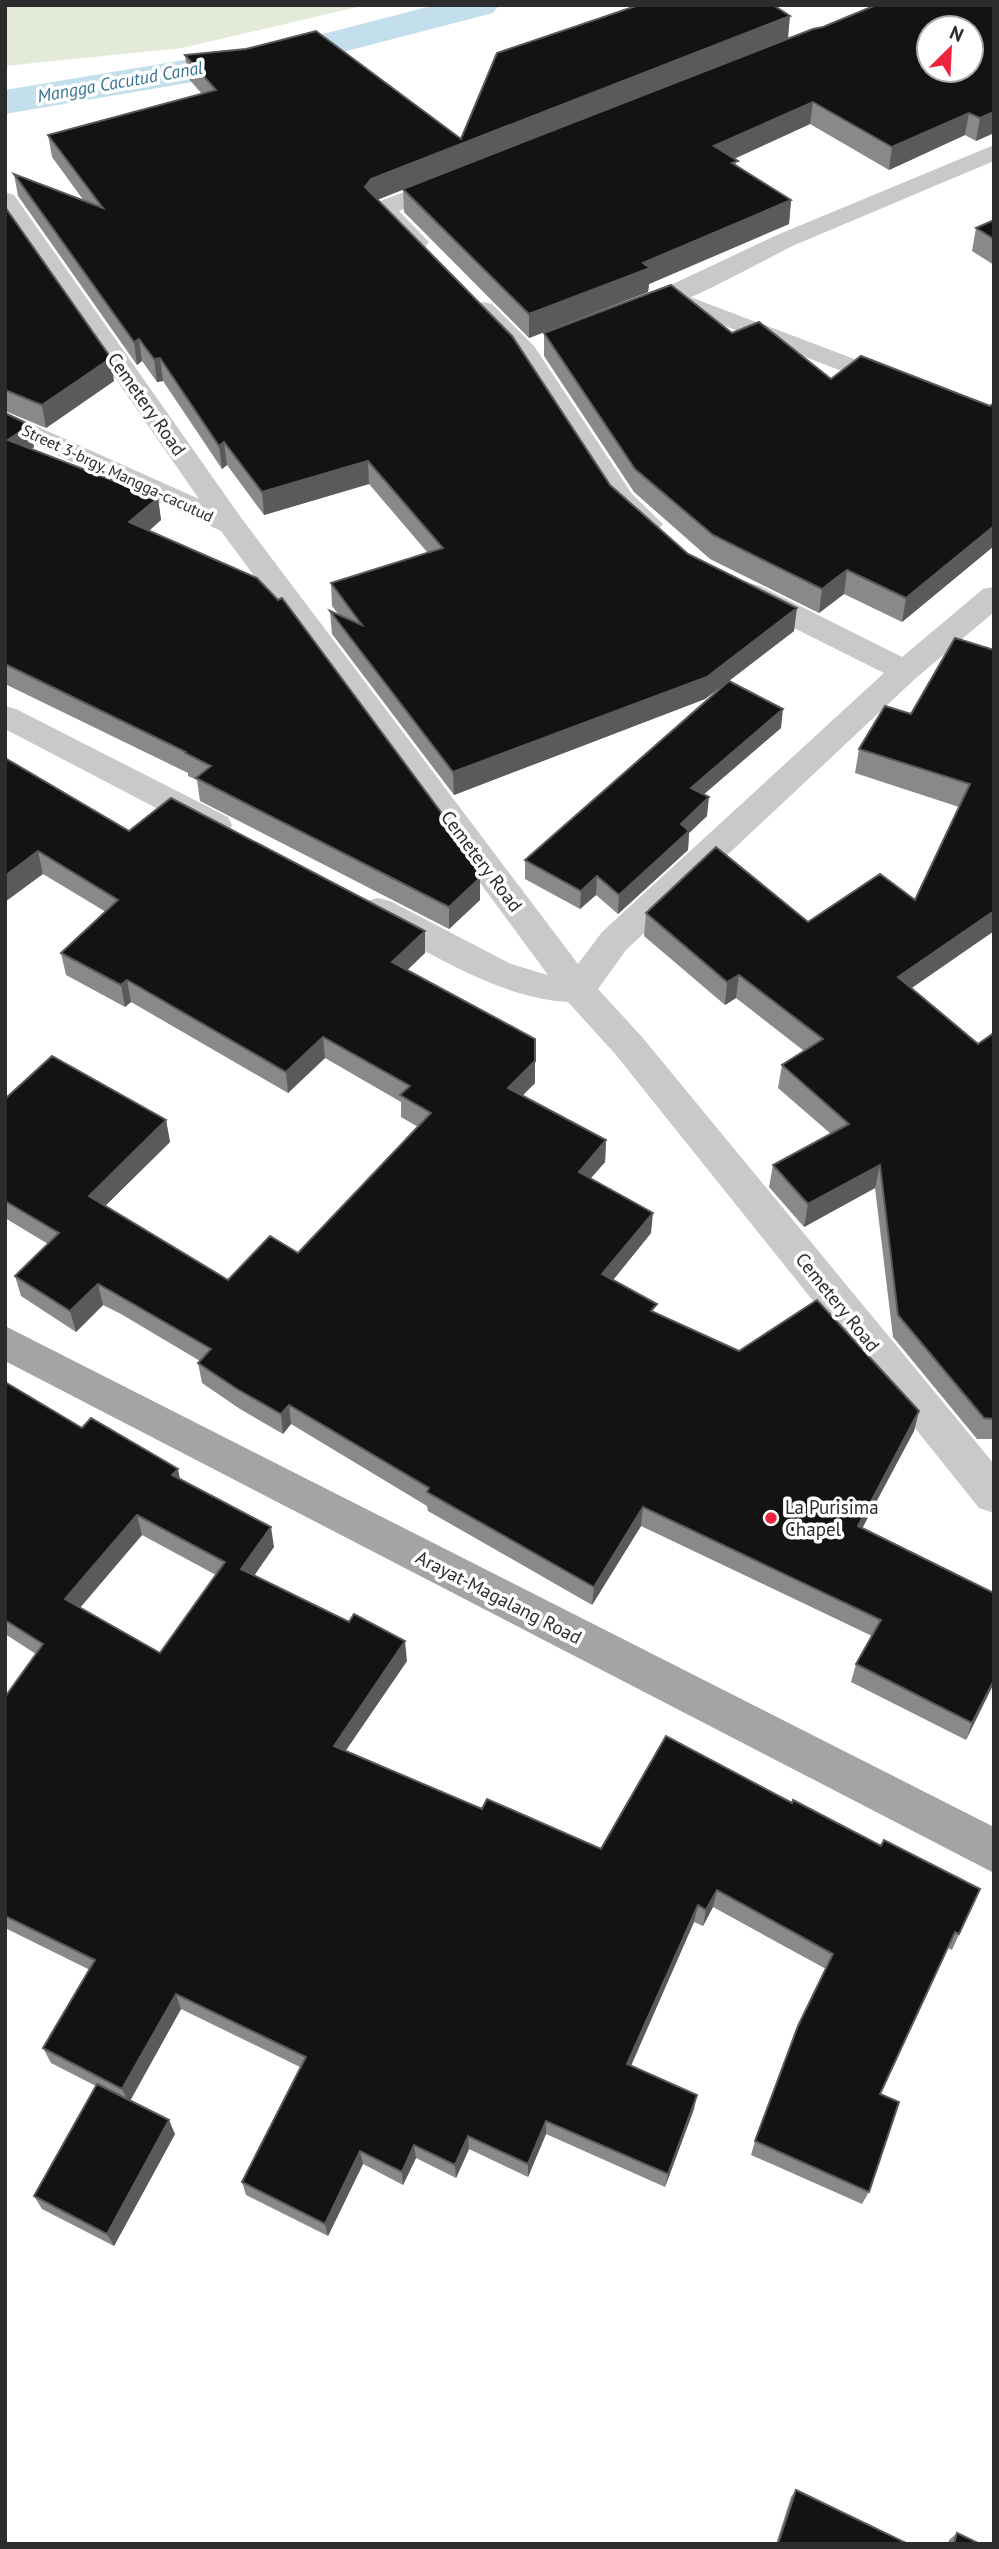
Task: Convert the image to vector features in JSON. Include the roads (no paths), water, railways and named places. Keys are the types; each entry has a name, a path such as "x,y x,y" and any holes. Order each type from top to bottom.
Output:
{"main road":[{"name":"Arayat-Magalang Road","path":"5,1342 994,1852"}],"street":[{"path":"608,319 668,296 786,240 994,152"},
{"path":"430,256 382,209 473,173"},
{"name":"Cemetery Road","path":"5,200 232,525 578,990 629,1046 994,1495"},
{"path":"468,295 536,347 621,500 669,542"},
{"name":"Street 3-brgy. Mangga-cacutud","path":"5,420 232,525"},
{"path":"722,580 905,671"},
{"path":"351,896 499,973 538,987 578,990 614,941 905,671 994,596"},
{"path":"5,716 240,838"}],"lane":[{"path":"668,296 848,365"}],"waterway":[{"name":"Mangga Cacutud Canal","path":"5,102 293,53 480,5"}],"place":[{"name":"La Purisima Chapel","path":"771,1518"}]}
